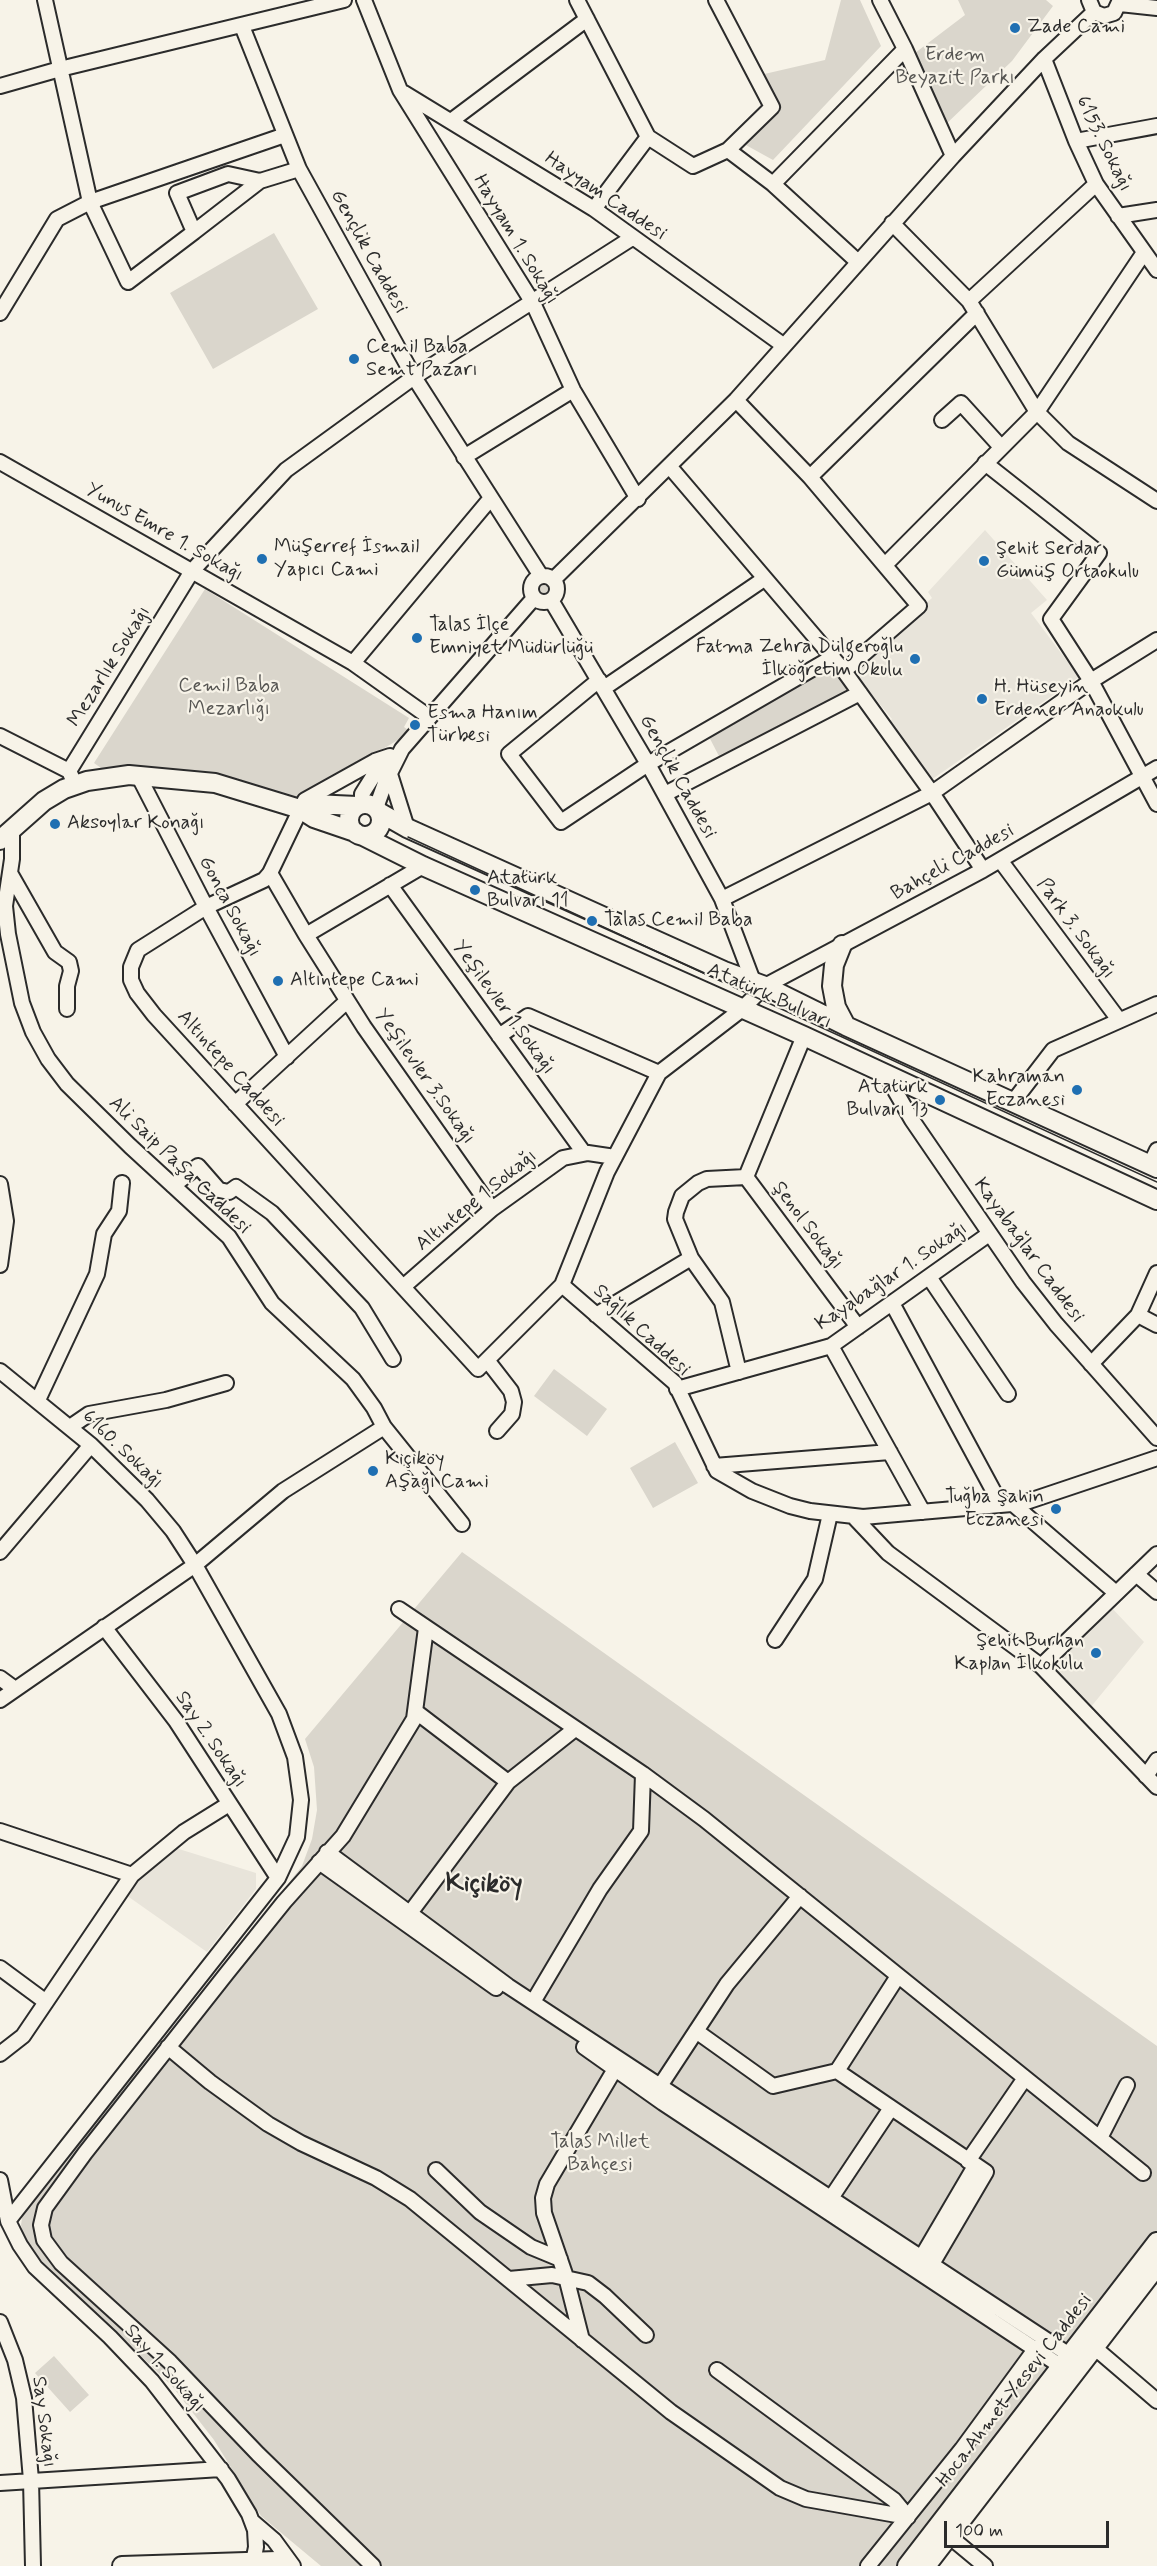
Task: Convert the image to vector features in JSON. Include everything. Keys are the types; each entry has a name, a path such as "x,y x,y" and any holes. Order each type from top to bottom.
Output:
{"main road":[{"name":"Atatürk Bulvarı","path":"6,834 72,778 138,775 215,783 300,809 314,818 359,834 423,866 741,1010 804,1036 1157,1200"},
{"name":"Atatürk Bulvarı","path":"300,809 313,804 369,807 408,828 724,971 759,983 846,1026 1013,1102 1155,1161"},
{"path":"369,807 381,820 378,828 372,834 359,834 349,823 349,818 369,807"},
{"path":"842,945 834,965 832,986 836,1007 846,1026"},
{"name":"Hoca Ahmet Yesevi Caddesi","path":"907,2566 1157,2242"},
{"name":"Hoca Ahmet Yesevi Caddesi","path":"926,2566 1157,2266"},
{"path":"122,2566 277,2561 291,2566"}],"street":[{"path":"45,0 90,202 128,282 260,182 299,168"},
{"path":"0,86 60,69 344,0"},
{"name":"Hayyam 1. Sokağı","path":"364,0 400,90 533,303 573,390 638,499"},
{"path":"577,0 648,137 693,166 728,150 772,107 716,0"},
{"path":"880,0 905,49 953,156"},
{"path":"534,598 531,585 547,578 638,499 736,400 892,223 1044,60 1091,6 1104,16 1114,13 1120,2 1157,8"},
{"path":"451,121 587,19"},
{"name":"Gençlik Caddesi","path":"242,26 299,168 414,377 491,498 547,578"},
{"path":"773,184 905,49"},
{"name":"6153. Sokağı","path":"1044,60 1076,141 1096,184 1143,254 1157,270"},
{"name":"Hayyam Caddesi","path":"400,90 594,209 783,345"},
{"path":"1076,141 1157,126"},
{"path":"0,313 57,219 90,202 285,135"},
{"path":"594,209 648,137"},
{"path":"728,150 773,184 858,262"},
{"path":"194,232 177,193 228,174 260,182"},
{"path":"810,477 973,307 1096,184"},
{"path":"1118,216 1157,210"},
{"path":"892,223 973,307 1037,412 1068,443 1157,501"},
{"name":"Mezarlık Sokağı","path":"72,778 192,571 286,470 414,377 632,238"},
{"path":"885,565 1037,412 1143,254"},
{"path":"464,457 573,390"},
{"path":"736,400 810,477 920,606 844,671"},
{"path":"942,420 961,403 1001,447"},
{"name":"Yunus Emre 1. Sokağı","path":"0,462 353,663 429,717"},
{"path":"985,463 1099,553 1051,619 1091,681 1157,804"},
{"path":"670,467 844,671 932,793 983,870"},
{"path":"353,663 491,498"},
{"path":"534,598 542,602 551,600 556,592 547,578"},
{"path":"765,579 602,684 509,754 561,822 648,764 832,657"},
{"path":"396,752 390,774 369,807 362,794 377,770 429,717 534,598"},
{"name":"Gençlik Caddesi","path":"551,600 648,764 722,899 759,983"},
{"path":"722,899 932,793 1091,681 1157,640"},
{"path":"664,794 860,693"},
{"path":"0,736 72,778"},
{"path":"270,873 300,809 310,796 396,752"},
{"name":"Bahçeli Caddesi","path":"759,983 842,945 983,870 1157,768"},
{"path":"390,774 408,828"},
{"name":"Gonca Sokağı","path":"138,775 286,1057"},
{"name":"Ali Saip Paşa Caddesi","path":"6,834 10,873 5,906 10,952 22,1003 48,1059 68,1084 229,1237 272,1303 289,1322 328,1353 353,1379 374,1408 384,1427 462,1524"},
{"name":"Park 3. Sokağı","path":"1000,860 1119,1020"},
{"path":"306,935 423,866"},
{"path":"10,873 55,951 69,962 71,971 67,986 67,1009"},
{"name":"Altıntepe Caddesi","path":"270,873 264,880 206,907 138,950 132,961 130,973 134,987 145,1005 404,1287 511,1391 514,1402 512,1414 497,1431"},
{"name":"Yeşilevler 3.Sokağı","path":"270,873 347,1001 492,1209"},
{"name":"Yeşilevler 1.Sokağı","path":"390,885 584,1153"},
{"name":"Sağlık Caddesi","path":"759,983 741,1010 659,1073 615,1157 562,1285 675,1383 717,1471 734,1482 771,1499 810,1511 854,1517 1023,1503 1157,1458"},
{"path":"235,1104 347,1001"},
{"path":"1013,1102 1053,1050 1157,1004"},
{"path":"499,1036 528,1016 659,1073"},
{"path":"739,1372 722,1302 691,1258 675,1219 677,1206 682,1196 691,1187 707,1179 746,1177 804,1036"},
{"name":"Kayabağlar Caddesi","path":"886,1075 912,1120 989,1234 1044,1309 1157,1437"},
{"name":"Altıntepe 1.Sokağı","path":"404,1287 492,1209 563,1158 584,1153 615,1157"},
{"path":"173,1186 198,1166 219,1190 229,1192 236,1187 272,1213 328,1275 362,1308 393,1359"},
{"name":"Şenol Sokağı","path":"746,1177 858,1327"},
{"path":"38,1400 97,1274 105,1234 119,1211 122,1183"},
{"path":"0,1184 6,1221 0,1265"},
{"name":"Kayabağlar 1. Sokağı","path":"677,1389 831,1346 989,1234"},
{"path":"596,1315 691,1258"},
{"path":"1092,1364 1138,1315 1157,1274"},
{"path":"929,1277 1008,1394"},
{"path":"482,1365 562,1285"},
{"path":"892,1303 1007,1504 1116,1593"},
{"path":"1138,1315 1157,1325"},
{"path":"831,1346 923,1512"},
{"name":"6160. Sokağı","path":"0,1371 91,1445 157,1512 197,1568 279,1714 294,1757 301,1800 300,1823 293,1850 278,1878 8,2221"},
{"path":"70,1427 89,1414 166,1400 226,1383"},
{"path":"0,1700 104,1627 197,1568 283,1491 384,1427"},
{"path":"0,1552 91,1445"},
{"path":"714,1466 890,1452"},
{"path":"775,1640 815,1579 830,1514"},
{"path":"854,1517 888,1553 1041,1666 1157,1787"},
{"path":"1041,1666 1157,1554"},
{"path":"1136,1574 1157,1592"},
{"path":"399,1609 643,1774 704,1819 1143,2173"},
{"name":"Say 2. Sokağı","path":"104,1627 170,1713 278,1878"},
{"path":"373,2566 264,2460 170,2362 61,2263 42,2236 41,2220 48,2202 168,2047 277,1911 343,1836 414,1719 426,1628"},
{"path":"0,1678 15,1689"},
{"path":"415,1710 508,1782"},
{"path":"410,1913 508,1782 575,1728"},
{"path":"1146,1776 1157,1760"},
{"path":"533,2002 600,1889 642,1831 643,1774"},
{"path":"0,2054 22,2036 132,1875 184,1832 229,1804"},
{"path":"0,1831 132,1875"},
{"path":"323,1857 410,1913 533,2002 926,2261 1066,2361"},
{"path":"323,1857 459,1963 615,2069 1036,2348 1066,2361"},
{"path":"660,2086 727,1984 800,1896"},
{"path":"0,1968 46,2002"},
{"path":"696,2031 773,2086 837,2071 898,1976"},
{"path":"168,2047 210,2082 268,2124 309,2147 376,2178 410,2199 671,2412 788,2492 835,2505 908,2517"},
{"path":"582,2340 566,2277 544,2213 544,2191 615,2069"},
{"path":"837,2071 986,2172 926,2261"},
{"path":"972,2163 1025,2078"},
{"path":"1100,2139 1127,2085"},
{"path":"831,2198 891,2108"},
{"path":"436,2170 480,2212 531,2247 560,2259"},
{"name":"Say 1. Sokağı","path":"0,2180 8,2221 20,2245 35,2266 130,2357 174,2407 221,2469 253,2522 256,2539 253,2562"},
{"path":"509,2279 537,2275 566,2277 588,2283 646,2335"},
{"name":"Say Sokağı","path":"1,2328 15,2360 24,2398 31,2480 33,2566"},
{"path":"868,2566 1036,2348"},
{"path":"1095,2348 1157,2400"},
{"path":"717,2370 894,2500 908,2517"},
{"path":"0,2483 221,2469"},
{"path":"253,2522 274,2540 291,2566"},
{"path":"949,2536 985,2566"}],"shaded area":[{"path":"985,530 1047,600 1031,613 1079,677 931,780 889,722 892,719 850,668 932,598 928,592"},
{"name":"Şehit Burhan Kaplan İlkokulu","path":"1109,1605 1144,1642 1090,1708 1047,1664"},
{"path":"166,1845 256,1873 256,1889 207,1952 126,1895"}],"green space":[{"path":"841,0 860,0 881,46 773,160 744,144 781,109 760,75 825,60"},
{"name":"Erdem Beyazit Parkı","path":"958,0 1046,0 1053,6 1012,61 944,126 911,56 965,15"},
{"path":"274,233 318,309 213,369 170,293"},
{"path":"541,582 547,582 551,589 547,596 541,596 537,592 537,586"},
{"name":"Cemil Baba Mezarlığı","path":"205,589 409,718 404,727 411,732 297,801 166,770 101,768 94,763"},
{"path":"830,659 850,693 721,760 706,731"},
{"path":"554,1369 607,1409 587,1436 534,1396"},
{"path":"675,1442 698,1483 653,1508 630,1468"},
{"name":"Talas Millet Bahçesi","path":"462,1552 1157,2046 1157,2255 916,2566 321,2566 261,2516 214,2440 172,2386 36,2255 24,2237 21,2225 23,2212 34,2196 230,1958 302,1866 312,1839 317,1810 314,1767 305,1739"},
{"path":"54,2356 89,2395 70,2412 35,2373"}],"tram line":[{"path":"408,837 1157,1182"}],"place":[{"name":"Zade Cami","path":"1015,28"},
{"name":"Cemil Baba Semt Pazarı","path":"354,359"},
{"name":"Müşerref İsmail Yapıcı Cami","path":"262,559"},
{"name":"Şehit Serdar Gümüş Ortaokulu","path":"984,561"},
{"name":"Talas İlçe Emniyet Müdürlüğü","path":"417,638"},
{"name":"Fatma Zehra Dülgeroğlu İlköğretim Okulu","path":"915,659"},
{"name":"H. Hüseyin Erdener Anaokulu","path":"982,699"},
{"name":"Esma Hanım Türbesi","path":"415,725"},
{"name":"Aksoylar Konağı","path":"55,824"},
{"name":"Atatürk Bulvarı 11","path":"475,890"},
{"name":"Talas Cemil Baba","path":"592,921"},
{"name":"Altıntepe Cami","path":"278,981"},
{"name":"Kahraman Eczanesi","path":"1077,1090"},
{"name":"Atatürk Bulvarı 13","path":"940,1100"},
{"name":"Kiçiköy Aşağı Cami","path":"373,1471"},
{"name":"Tuğba Şahin Eczanesi","path":"1056,1509"},
{"name":"Şehit Burhan Kaplan İlkokulu","path":"1096,1653"}],"district":[{"name":"Kiçiköy","path":"484,1886"}]}
